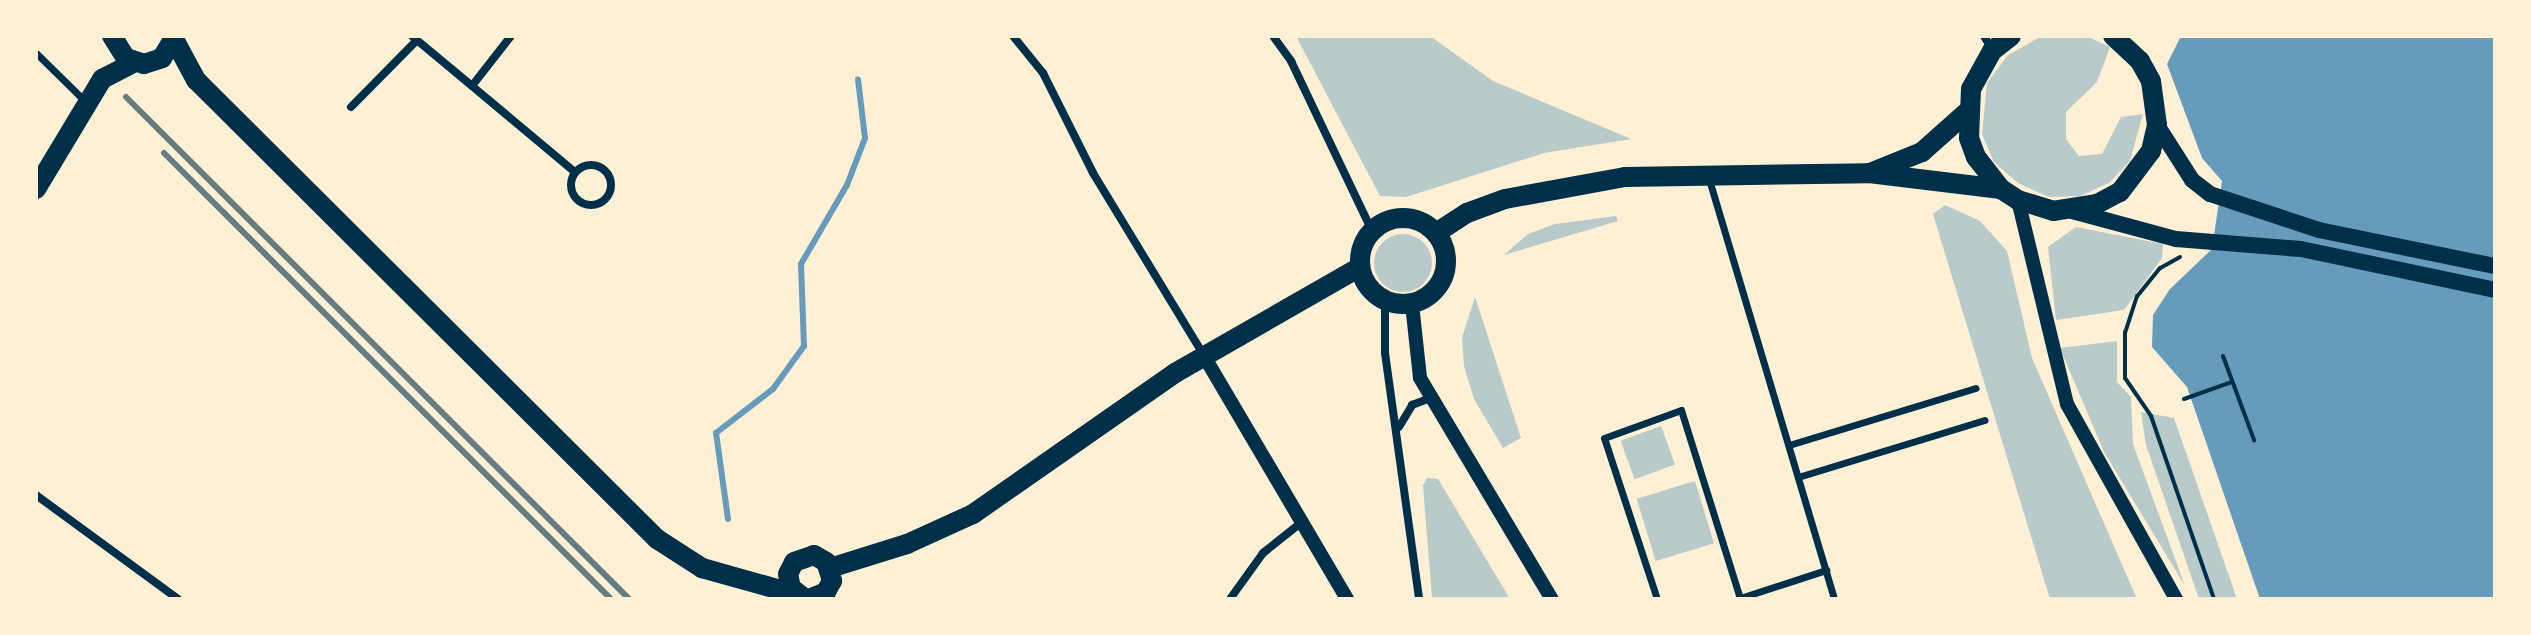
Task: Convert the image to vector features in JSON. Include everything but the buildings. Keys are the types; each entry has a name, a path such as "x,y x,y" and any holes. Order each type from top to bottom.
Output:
{"main road":[{"path":"112,36 119,52 190,74"},
{"path":"2072,211 2097,204 2129,183 2151,151 2157,125 2151,81 2140,61 2113,36"},
{"path":"2136,36 2140,61"},
{"path":"36,189 86,102 109,72 144,62 175,38 190,74 657,539 702,568 808,598 830,587 830,568"},
{"path":"2000,39 1971,89 1966,113 1976,157 2009,195"},
{"path":"1869,173 1922,152 1966,113"},
{"path":"2157,125 2192,180 2210,194 2273,217 2495,266"},
{"path":"1436,233 1467,213 1528,193 1625,177 1869,173 2009,195 2176,239 2301,249 2495,290"},
{"path":"1405,217 1436,233 1446,269 1434,292 1412,304 1385,301 1366,284 1360,267 1372,231 1405,217"},
{"path":"830,568 907,544 973,514 1204,356 1360,267"},
{"path":"750,582 790,568 800,558 814,555 830,568"},
{"path":"790,568 789,581 808,598"}],"street":[{"path":"472,86 511,36"},
{"path":"1013,36 1043,73 1093,173 1347,599"},
{"path":"1273,36 1291,61 1372,231"},
{"path":"351,107 414,38 575,172"},
{"path":"36,53 86,102"},
{"path":"592,164 604,169 611,187 605,199 586,204 575,197 571,185 575,172 592,164"},
{"path":"1708,174 1834,599"},
{"path":"2009,195 2067,404 2176,599"},
{"path":"1385,301 1385,353 1399,428 1419,599"},
{"path":"1412,304 1417,365 1430,398 1551,599"},
{"path":"1789,445 1976,388"},
{"path":"1399,428 1412,405 1430,398"},
{"path":"1657,599 1604,438 1681,410 1739,598 1826,570"},
{"path":"1798,477 1985,420"},
{"path":"36,495 178,599"},
{"path":"1230,599 1263,553 1302,522"}],"path":[{"path":"2182,256 2160,268 2137,296 2125,332 2125,378 2151,416 2214,599"},
{"path":"2223,356 2254,440"},
{"path":"2184,399 2232,382"}],"shaded area":[{"path":"1296,36 1430,36 1493,81 1631,139 1544,153 1406,197 1380,196"},
{"path":"2042,36 2086,36 2110,47 2097,82 2066,112 2066,139 2079,156 2102,154 2121,117 2143,114 2130,161 2109,183 2080,196 2048,197 2018,183 1994,162 1982,134 1987,83 2008,55"},
{"path":"1945,205 1980,221 2007,251 2032,358 2137,599 2050,599 1933,214"},
{"path":"1616,216 1618,221 1504,255 1528,234 1555,224"},
{"path":"2076,227 2163,244 2162,258 2124,310 2056,320 2048,247"},
{"path":"1403,234 1423,243 1432,263 1423,283 1403,292 1383,283 1374,263 1383,243"},
{"path":"1475,297 1521,438 1503,448 1474,399 1464,366 1462,338"},
{"path":"2117,341 2117,382 2131,397 2133,444 2185,586 2104,452 2060,348"},
{"path":"2141,412 2174,418 2237,599 2199,599 2146,445"},
{"path":"1661,426 1675,465 1635,479 1621,441"},
{"path":"1427,478 1438,479 1510,599 1432,599 1423,485"},
{"path":"1695,481 1714,543 1656,561 1637,499"}],"water":[{"path":"2181,36 2495,36 2495,599 2260,599 2187,387 2152,347 2153,315 2170,289 2212,249 2222,181 2202,158 2167,64"}],"waterway":[{"path":"728,519 716,433 773,389 804,346 801,264 847,185 865,138 858,79"}],"railway":[{"path":"126,97 629,599"},
{"path":"164,153 611,599"}]}
